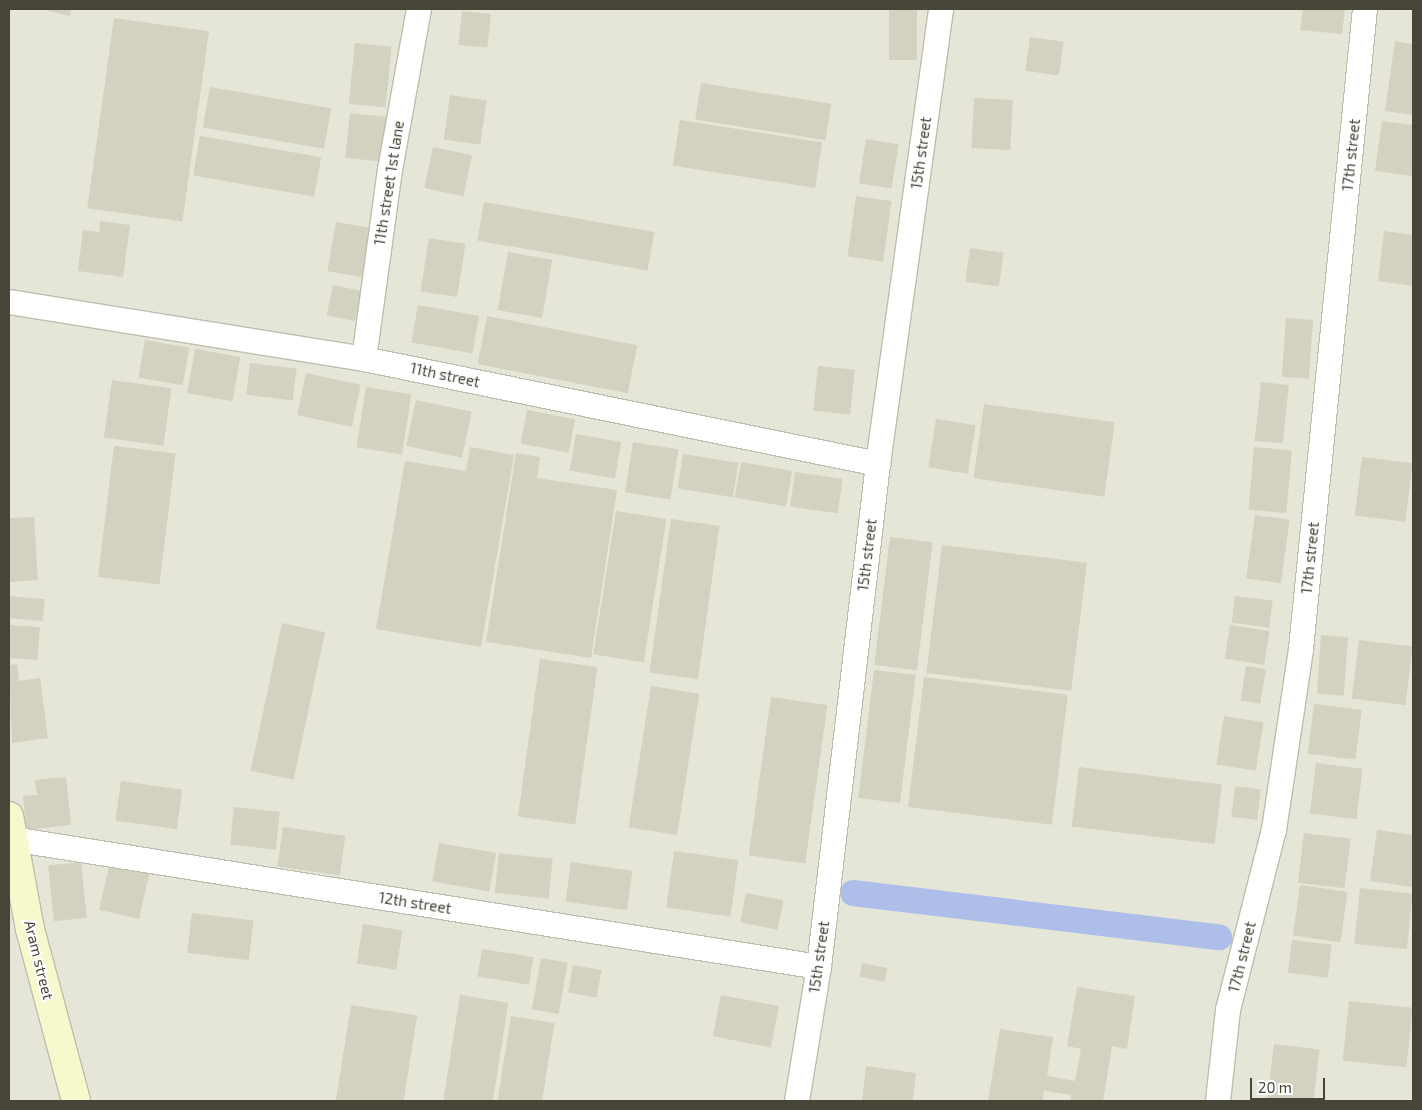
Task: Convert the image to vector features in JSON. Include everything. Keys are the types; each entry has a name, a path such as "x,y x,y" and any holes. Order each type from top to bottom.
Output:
{"main road":[{"name":"Aram street","path":"10,828 30,930 76,1101"}],"street":[{"name":"11th street 1st lane","path":"364,359 390,170 419,9"},
{"name":"15th street","path":"797,1101 819,967 878,464 941,9"},
{"name":"17th street","path":"1218,1101 1228,1010 1274,830 1301,650 1365,9"},
{"name":"11th street","path":"9,302 364,359 878,464"},
{"name":"12th street","path":"10,828 819,967"}],"shaded area":[{"path":"9,9 1413,9 1413,1101 9,1101"}],"building":[{"path":"42,9 71,9 70,16"},
{"path":"889,9 917,9 917,60 889,60"},
{"path":"1303,9 1345,9 1342,34 1300,30"},
{"path":"462,11 491,14 487,48 458,45"},
{"path":"114,18 209,31 182,221 87,208"},
{"path":"1030,37 1064,42 1059,75 1025,71"},
{"path":"1395,41 1413,44 1413,115 1385,111"},
{"path":"355,43 392,47 385,108 349,104"},
{"path":"701,83 831,104 826,140 695,120"},
{"path":"210,87 331,108 324,149 203,127"},
{"path":"450,95 487,100 480,145 444,140"},
{"path":"974,98 1013,100 1010,150 971,148"},
{"path":"350,113 388,117 383,162 345,158"},
{"path":"680,120 822,143 815,188 673,165"},
{"path":"1382,121 1413,125 1413,176 1375,171"},
{"path":"200,136 321,157 314,197 193,175"},
{"path":"866,139 899,144 892,189 859,183"},
{"path":"433,147 472,155 463,196 424,188"},
{"path":"856,196 892,201 883,261 848,256"},
{"path":"484,202 654,232 648,270 477,240"},
{"path":"100,221 130,225 123,277 78,271 83,230 99,232"},
{"path":"336,222 370,228 362,277 327,271"},
{"path":"1384,231 1413,235 1413,286 1378,281"},
{"path":"429,238 466,244 457,297 421,291"},
{"path":"970,248 1004,253 999,286 965,282"},
{"path":"508,252 552,260 542,318 498,310"},
{"path":"333,285 361,291 355,321 327,315"},
{"path":"418,305 479,316 472,353 411,342"},
{"path":"487,316 637,345 628,393 478,364"},
{"path":"1286,318 1313,320 1309,379 1282,377"},
{"path":"145,340 189,348 183,385 138,377"},
{"path":"195,349 240,357 232,401 187,393"},
{"path":"250,363 297,369 293,400 246,395"},
{"path":"818,366 855,370 850,415 813,411"},
{"path":"306,373 361,385 352,427 297,415"},
{"path":"112,380 171,388 163,446 104,437"},
{"path":"1261,382 1289,385 1283,444 1255,441"},
{"path":"366,387 411,394 402,454 356,447"},
{"path":"416,400 472,412 462,458 406,446"},
{"path":"984,404 1115,422 1104,497 974,478"},
{"path":"527,410 575,419 569,453 521,443"},
{"path":"936,419 976,425 968,474 928,467"},
{"path":"576,434 621,442 615,478 570,470"},
{"path":"633,442 678,449 670,500 625,492"},
{"path":"114,446 176,454 159,585 98,577"},
{"path":"470,447 514,455 481,647 376,629 405,461 466,471"},
{"path":"1254,447 1292,450 1286,513 1249,510"},
{"path":"516,453 540,457 537,478 617,490 591,658 486,642"},
{"path":"683,454 738,463 733,497 678,489"},
{"path":"1362,457 1413,463 1405,522 1355,516"},
{"path":"741,462 792,471 786,506 735,497"},
{"path":"795,472 843,479 838,513 790,507"},
{"path":"616,511 666,519 644,662 593,654"},
{"path":"1255,515 1290,520 1281,583 1246,578"},
{"path":"34,517 38,580 9,582 9,518"},
{"path":"671,519 720,526 698,679 649,672"},
{"path":"890,537 933,542 917,670 874,665"},
{"path":"942,545 1087,563 1071,691 926,673"},
{"path":"9,596 45,599 43,621 9,618"},
{"path":"1235,596 1273,601 1269,627 1232,623"},
{"path":"282,623 325,632 294,780 251,771"},
{"path":"9,625 40,627 38,660 9,658"},
{"path":"1230,625 1270,631 1264,665 1225,659"},
{"path":"1321,635 1348,637 1344,696 1317,694"},
{"path":"1359,640 1413,647 1405,705 1352,699"},
{"path":"540,659 597,667 575,825 518,816"},
{"path":"17,664 19,681 40,678 48,738 12,743 9,665"},
{"path":"1246,666 1266,669 1260,704 1241,701"},
{"path":"874,670 916,675 900,803 858,798"},
{"path":"924,677 1068,695 1052,825 908,807"},
{"path":"651,686 699,694 677,835 629,827"},
{"path":"771,697 827,705 805,863 749,855"},
{"path":"1314,704 1362,710 1356,759 1308,754"},
{"path":"1224,716 1264,722 1256,771 1216,764"},
{"path":"1316,763 1363,769 1356,819 1310,814"},
{"path":"1079,767 1222,785 1215,844 1072,827"},
{"path":"66,777 71,825 26,830 23,796 37,795 35,780"},
{"path":"121,781 182,790 177,829 115,821"},
{"path":"1235,786 1261,789 1257,820 1231,817"},
{"path":"234,807 280,812 276,850 230,845"},
{"path":"283,827 345,836 340,875 277,867"},
{"path":"1377,830 1413,835 1413,887 1370,881"},
{"path":"1304,833 1351,839 1345,888 1298,883"},
{"path":"439,843 496,853 489,891 432,881"},
{"path":"674,851 738,860 730,916 666,907"},
{"path":"499,853 553,859 549,898 495,893"},
{"path":"81,862 87,918 54,921 48,865"},
{"path":"110,862 150,871 139,919 99,910"},
{"path":"571,862 632,871 627,910 565,902"},
{"path":"1300,885 1348,892 1340,942 1293,936"},
{"path":"1360,888 1413,894 1407,949 1354,944"},
{"path":"746,893 783,900 778,930 740,922"},
{"path":"192,913 254,921 249,960 187,953"},
{"path":"363,924 403,930 396,970 357,964"},
{"path":"1292,940 1332,945 1328,978 1288,973"},
{"path":"482,949 533,957 529,985 478,977"},
{"path":"541,958 568,963 559,1014 532,1009"},
{"path":"862,963 888,968 885,982 859,977"},
{"path":"573,965 602,970 597,998 568,993"},
{"path":"1077,987 1135,996 1127,1049 1112,1046 1103,1101 1070,1101 1071,1095 1044,1091 1043,1101 988,1101 1000,1029 1053,1037 1047,1076 1075,1081 1081,1049 1067,1046"},
{"path":"460,995 508,1003 493,1101 443,1101"},
{"path":"721,995 779,1006 771,1047 713,1036"},
{"path":"1349,1001 1413,1008 1406,1067 1343,1061"},
{"path":"351,1005 417,1015 404,1101 336,1101"},
{"path":"511,1016 554,1023 542,1101 498,1101"},
{"path":"1274,1044 1320,1050 1313,1101 1267,1101"},
{"path":"866,1066 916,1073 913,1101 862,1101"}],"waterway":[{"path":"853,893 1219,937"}]}
